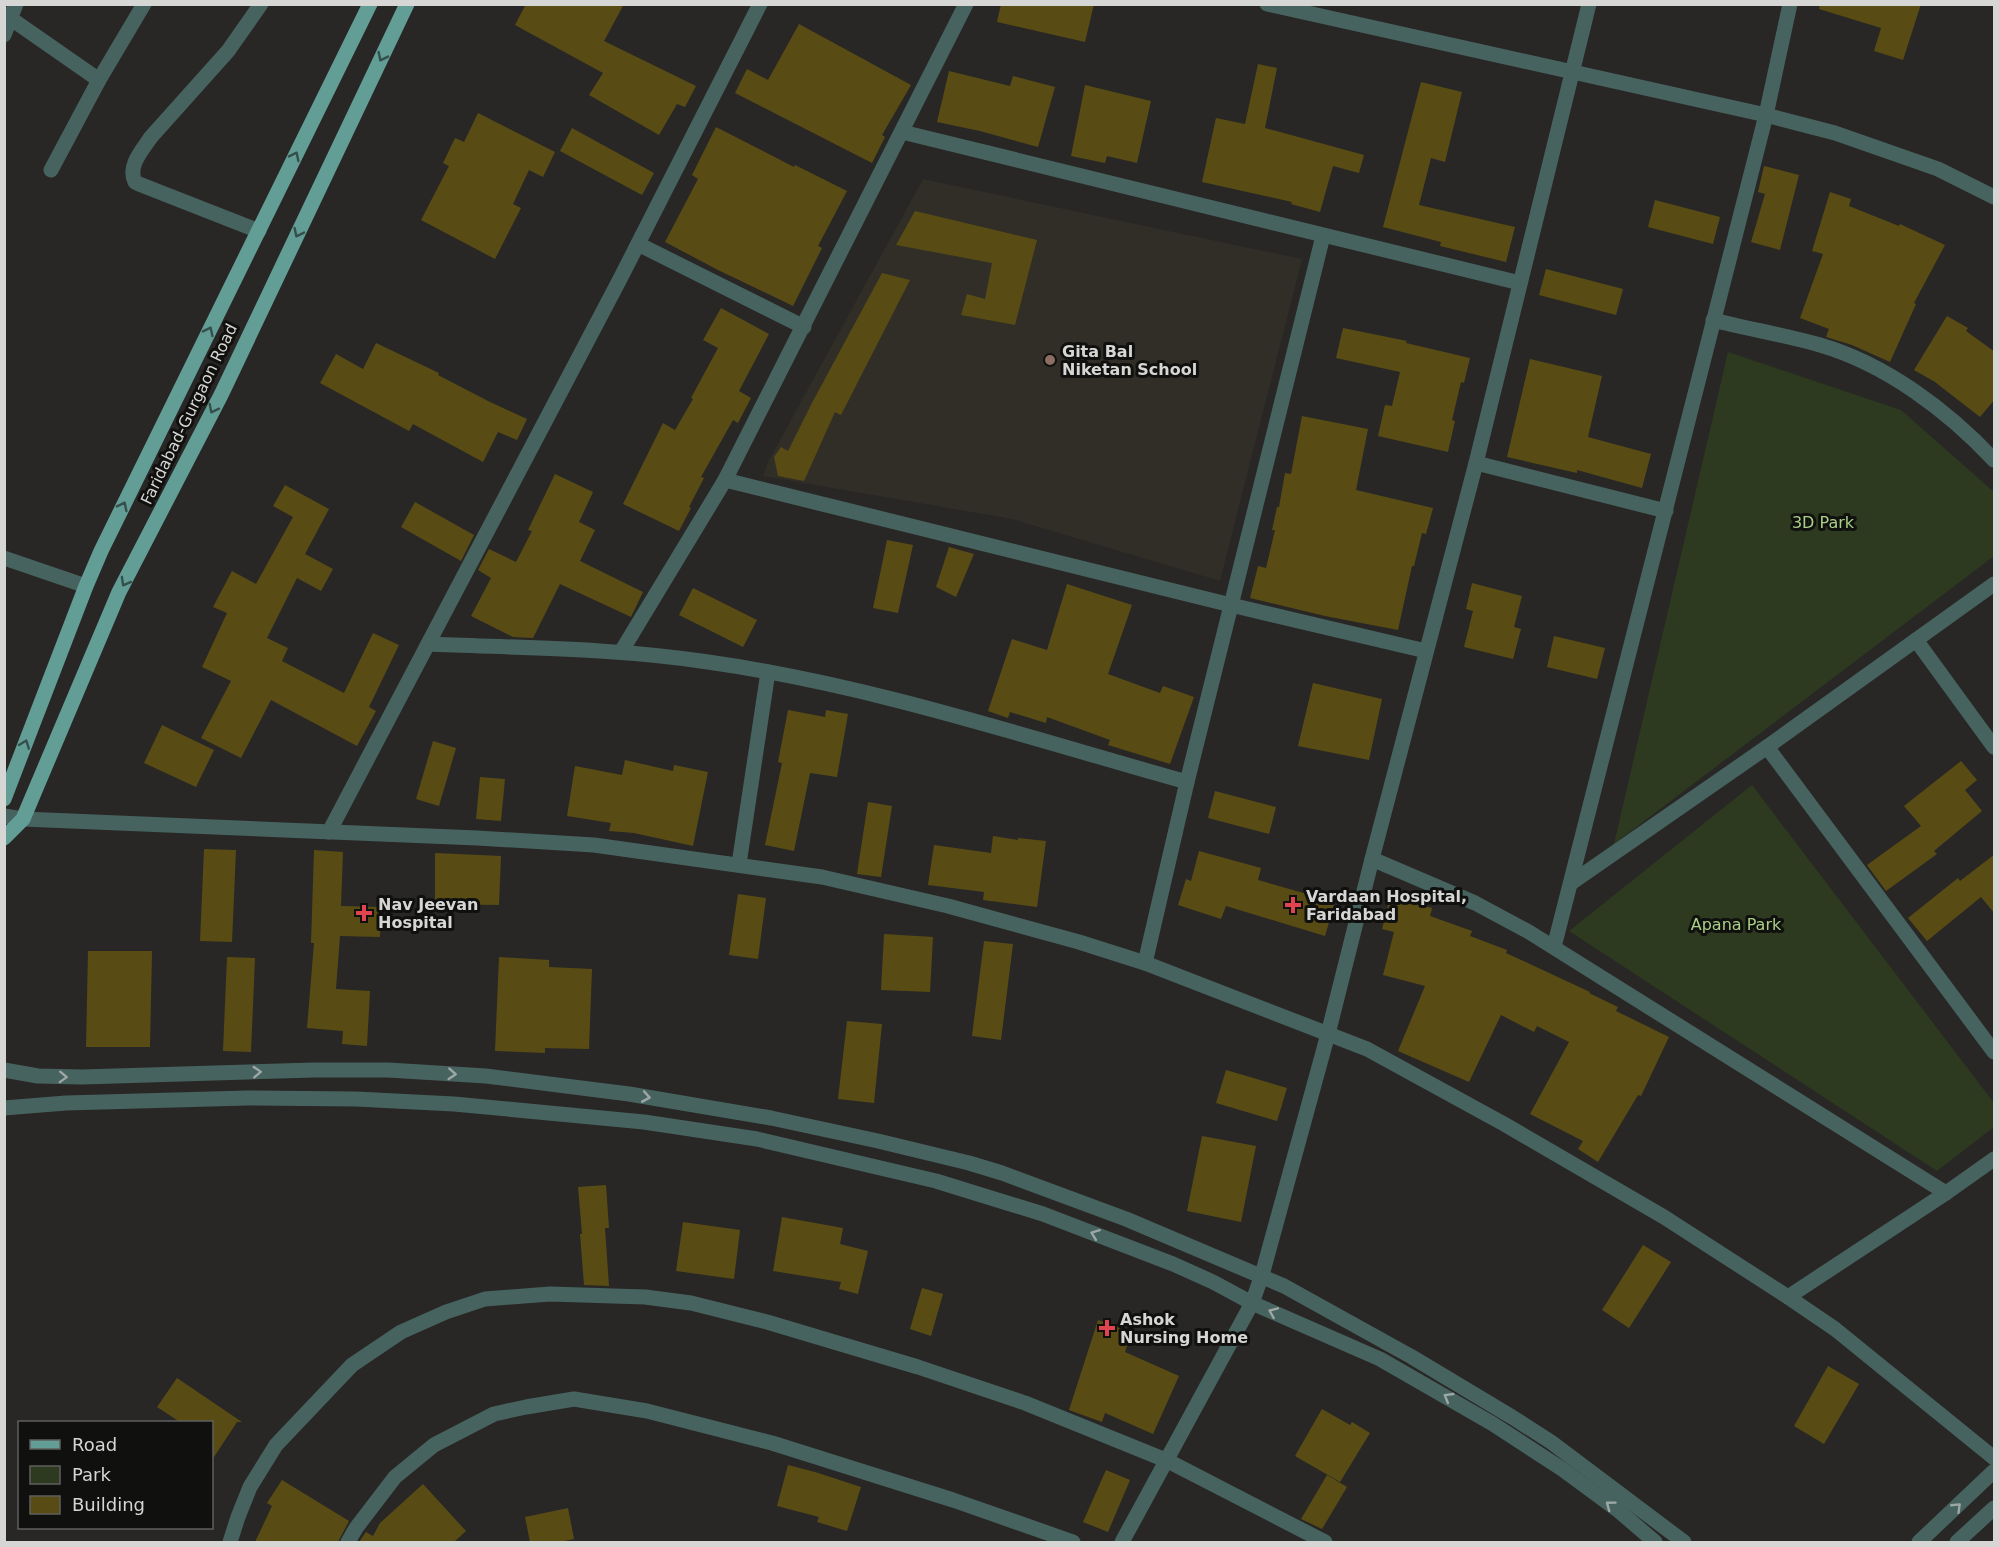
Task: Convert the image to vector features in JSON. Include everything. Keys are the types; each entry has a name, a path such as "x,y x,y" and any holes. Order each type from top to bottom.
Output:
{"main road":[{"name":"Faridabad-Gurgaon Road","path":"4,799 86,586 370,4"},
{"name":"Faridabad-Gurgaon Road","path":"4,838 23,819 119,592 220,395 407,4"}],"street":[{"path":"51,170 99,80 144,4"},
{"path":"259,231 139,184 135,182 132,172 140,152 151,137 228,51 261,4"},
{"path":"329,832 638,244 760,4"},
{"path":"621,652 725,480 966,4"},
{"path":"1267,4 1766,115 1835,133 1938,169 1995,197"},
{"path":"1122,1542 1252,1303 1262,1275 1328,1034 1476,463 1589,4"},
{"path":"1554,947 1766,115 1790,4"},
{"path":"4,35 10,12 99,80"},
{"path":"902,132 1520,283"},
{"path":"1145,963 1187,782 1323,236"},
{"path":"638,244 804,327"},
{"path":"1713,320 1821,345 1857,359 1909,388 1975,440 1995,460"},
{"path":"1476,463 1666,511"},
{"path":"725,480 1426,651"},
{"path":"4,558 86,586"},
{"path":"1571,884 1995,584"},
{"path":"1917,640 1995,747"},
{"path":"428,644 621,652 707,661 768,672 891,699 1187,782"},
{"path":"739,864 768,672"},
{"path":"1767,747 1995,1052"},
{"path":"4,816 23,819 465,837 594,845 822,877 948,906 1079,942 1145,963 1367,1049 1664,1216 1835,1329 1995,1458"},
{"path":"1372,859 1475,903 1529,932 1946,1193"},
{"path":"4,1070 38,1076 82,1077 314,1070 388,1070 486,1076 629,1094 771,1118 878,1141 1002,1173 1126,1219 1284,1286 1413,1357 1512,1417 1551,1442 1684,1542"},
{"path":"4,1108 66,1103 247,1098 443,1103 644,1122 757,1139 936,1180 1043,1214 1173,1264 1252,1303 1380,1359 1442,1394 1562,1469 1619,1511 1655,1542"},
{"path":"1788,1297 1995,1159"},
{"path":"230,1542 250,1488 276,1445 352,1365 401,1332 446,1312 485,1299 550,1294 645,1297 691,1303 767,1322 918,1367 1025,1403 1168,1461 1325,1542"},
{"path":"348,1542 395,1477 434,1445 494,1414 574,1399 647,1411 772,1443 953,1500 1072,1542"},
{"path":"1919,1542 1995,1471"},
{"path":"1957,1542 1995,1508"}],"shaded area":[{"name":"Gita Bal Niketan School","path":"923,179 1302,259 1220,581 1012,519 763,476 768,462"}],"green space":[{"name":"3D Park","path":"1728,352 1901,410 1994,492 1994,556 1614,844"},
{"name":"Apana Park","path":"1752,785 1994,1103 1994,1127 1937,1171 1569,931"}],"building":[{"path":"526,4 624,4 604,41 696,86 685,107 677,104 659,135 589,95 603,73 515,25"},
{"path":"1001,4 1094,4 1085,42 997,22"},
{"path":"1820,4 1921,4 1903,60 1874,51 1881,28 1819,9"},
{"path":"799,24 911,85 882,135 885,137 872,163 735,93 747,69 768,80"},
{"path":"1258,64 1277,68 1265,128 1364,155 1359,173 1333,166 1320,212 1291,204 1292,202 1202,182 1216,118 1245,124"},
{"path":"949,71 1010,86 1013,76 1055,87 1038,147 937,122"},
{"path":"1421,82 1462,92 1445,162 1431,158 1419,205 1515,227 1506,262 1440,246 1441,242 1383,227"},
{"path":"1085,85 1151,101 1137,163 1107,156 1105,163 1071,156"},
{"path":"478,113 555,152 543,177 529,170 513,204 521,208 495,259 421,220 449,166 443,163 455,138 464,142"},
{"path":"716,127 847,191 818,246 822,248 793,306 665,242 698,179 692,175"},
{"path":"572,128 654,173 642,195 560,151"},
{"path":"1764,166 1799,175 1780,250 1751,242 1765,194 1758,192"},
{"path":"1830,192 1851,199 1849,206 1899,226 1900,224 1945,245 1914,303 1916,304 1890,362 1852,345 1826,337 1829,329 1800,318 1823,254 1812,251"},
{"path":"1655,200 1720,217 1713,244 1648,227"},
{"path":"915,211 1037,240 1015,325 961,315 967,294 985,299 992,263 896,245"},
{"path":"1546,269 1623,289 1616,315 1539,295"},
{"path":"882,273 910,280 841,415 835,412 804,481 778,476 774,457 781,447 788,451"},
{"path":"721,308 769,334 739,391 751,398 738,423 733,420 701,477 704,478 679,531 623,504 663,423 675,430 693,399 691,398 718,348 703,340"},
{"path":"1947,316 1968,328 1966,331 1995,352 1995,399 1980,417 1935,382 1914,370"},
{"path":"1343,328 1407,341 1406,343 1470,358 1464,383 1461,382 1452,420 1455,421 1448,452 1378,436 1385,405 1392,406 1400,372 1336,358"},
{"path":"376,343 527,419 517,440 498,432 483,462 413,424 409,431 320,383 336,354 363,369"},
{"path":"1530,359 1602,376 1588,437 1651,454 1642,488 1577,470 1577,473 1507,457"},
{"path":"1302,416 1368,429 1356,490 1433,508 1426,534 1422,533 1414,566 1412,566 1398,630 1250,598 1258,566 1266,568 1285,473 1291,474"},
{"path":"555,474 593,492 579,522 595,530 580,561 643,592 631,617 560,584 533,638 513,637 471,616 491,578 478,570 489,549 516,562 532,531 528,530"},
{"path":"285,485 329,509 305,554 333,569 321,591 297,578 267,638 288,648 282,661 344,693 373,633 399,645 369,707 376,711 357,746 271,700 241,758 201,738 231,681 202,667 227,613 213,607 232,571 256,584 293,517 273,506"},
{"path":"415,502 474,535 461,561 401,527"},
{"path":"887,540 913,545 898,613 873,608"},
{"path":"949,547 974,554 956,597 936,587"},
{"path":"1472,583 1522,596 1514,627 1521,629 1513,659 1464,647 1473,611 1466,609"},
{"path":"1067,584 1132,605 1108,674 1160,693 1163,686 1194,697 1170,764 1108,745 1110,740 1047,717 1046,723 1010,712 1008,718 988,711 1012,639 1047,650"},
{"path":"693,588 757,620 743,647 679,615"},
{"path":"1554,636 1605,648 1597,679 1547,667"},
{"path":"1313,683 1382,699 1369,760 1298,746"},
{"path":"788,710 825,717 826,710 848,714 837,777 810,773 794,851 765,845 782,763 778,762"},
{"path":"162,725 214,750 196,787 144,763"},
{"path":"433,741 456,748 439,806 416,799"},
{"path":"625,760 673,771 674,765 708,772 693,846 634,833 609,831 611,823 567,816 575,766 622,775"},
{"path":"1961,761 1977,780 1965,790 1982,811 1934,851 1937,854 1886,891 1867,865 1921,826 1904,806"},
{"path":"480,777 505,779 501,821 476,819"},
{"path":"1215,791 1276,807 1269,834 1208,818"},
{"path":"868,802 892,806 881,877 857,874"},
{"path":"993,836 1046,841 1037,907 983,900 984,892 928,885 934,845 991,853"},
{"path":"204,849 236,850 232,942 200,941"},
{"path":"314,850 343,852 341,906 381,907 380,937 340,936 336,989 370,991 367,1046 342,1044 343,1031 307,1028 314,943 311,943"},
{"path":"1199,851 1261,868 1258,880 1335,902 1325,936 1226,906 1221,919 1178,905 1186,879 1191,881"},
{"path":"435,853 501,856 499,905 435,904"},
{"path":"1995,854 1995,914 1981,897 1927,941 1908,918 1958,878 1960,881"},
{"path":"738,894 766,898 758,959 729,955"},
{"path":"1390,897 1432,908 1430,916 1472,931 1470,936 1507,950 1506,953 1590,992 1618,1007 1616,1011 1669,1037 1641,1096 1638,1095 1598,1162 1578,1149 1583,1141 1530,1114 1569,1042 1537,1026 1534,1032 1501,1015 1469,1082 1398,1051 1425,986 1383,975 1394,932 1382,929"},
{"path":"884,934 933,937 930,992 881,990"},
{"path":"984,941 1013,944 1001,1040 972,1036"},
{"path":"88,951 152,951 150,1047 86,1047"},
{"path":"227,957 255,958 251,1052 223,1051"},
{"path":"499,957 549,960 549,967 592,969 589,1049 545,1048 545,1053 495,1051"},
{"path":"847,1021 882,1024 874,1103 838,1099"},
{"path":"1226,1070 1287,1088 1277,1121 1216,1103"},
{"path":"1202,1136 1256,1146 1241,1222 1187,1211"},
{"path":"606,1185 609,1228 605,1228 609,1286 584,1285 578,1187"},
{"path":"782,1217 843,1228 840,1244 868,1251 858,1294 839,1289 841,1282 773,1271"},
{"path":"683,1222 740,1230 734,1279 676,1271"},
{"path":"1643,1245 1671,1262 1629,1328 1602,1310"},
{"path":"922,1288 943,1294 931,1336 910,1329"},
{"path":"1098,1320 1132,1331 1125,1352 1179,1376 1153,1434 1105,1413 1102,1422 1069,1410"},
{"path":"1828,1366 1859,1384 1824,1444 1794,1426"},
{"path":"177,1378 242,1422 237,1422 213,1458 213,1421 178,1421 157,1407"},
{"path":"1322,1409 1370,1433 1340,1482 1295,1456"},
{"path":"788,1465 861,1487 847,1531 817,1522 819,1517 777,1506"},
{"path":"1106,1470 1130,1480 1108,1532 1083,1522"},
{"path":"1327,1475 1347,1487 1322,1529 1301,1519"},
{"path":"282,1480 349,1521 338,1542 255,1542 272,1506 267,1503"},
{"path":"423,1484 466,1531 454,1542 359,1542 366,1532 373,1536 380,1523"},
{"path":"568,1508 574,1539 560,1542 530,1542 525,1517"}],"place":[{"name":"Gita Bal Niketan School","path":"1050,360"},
{"name":"Vardaan Hospital, Faridabad","path":"1293,905"},
{"name":"Nav Jeevan Hospital","path":"364,913"},
{"name":"Ashok Nursing Home","path":"1107,1328"}]}
